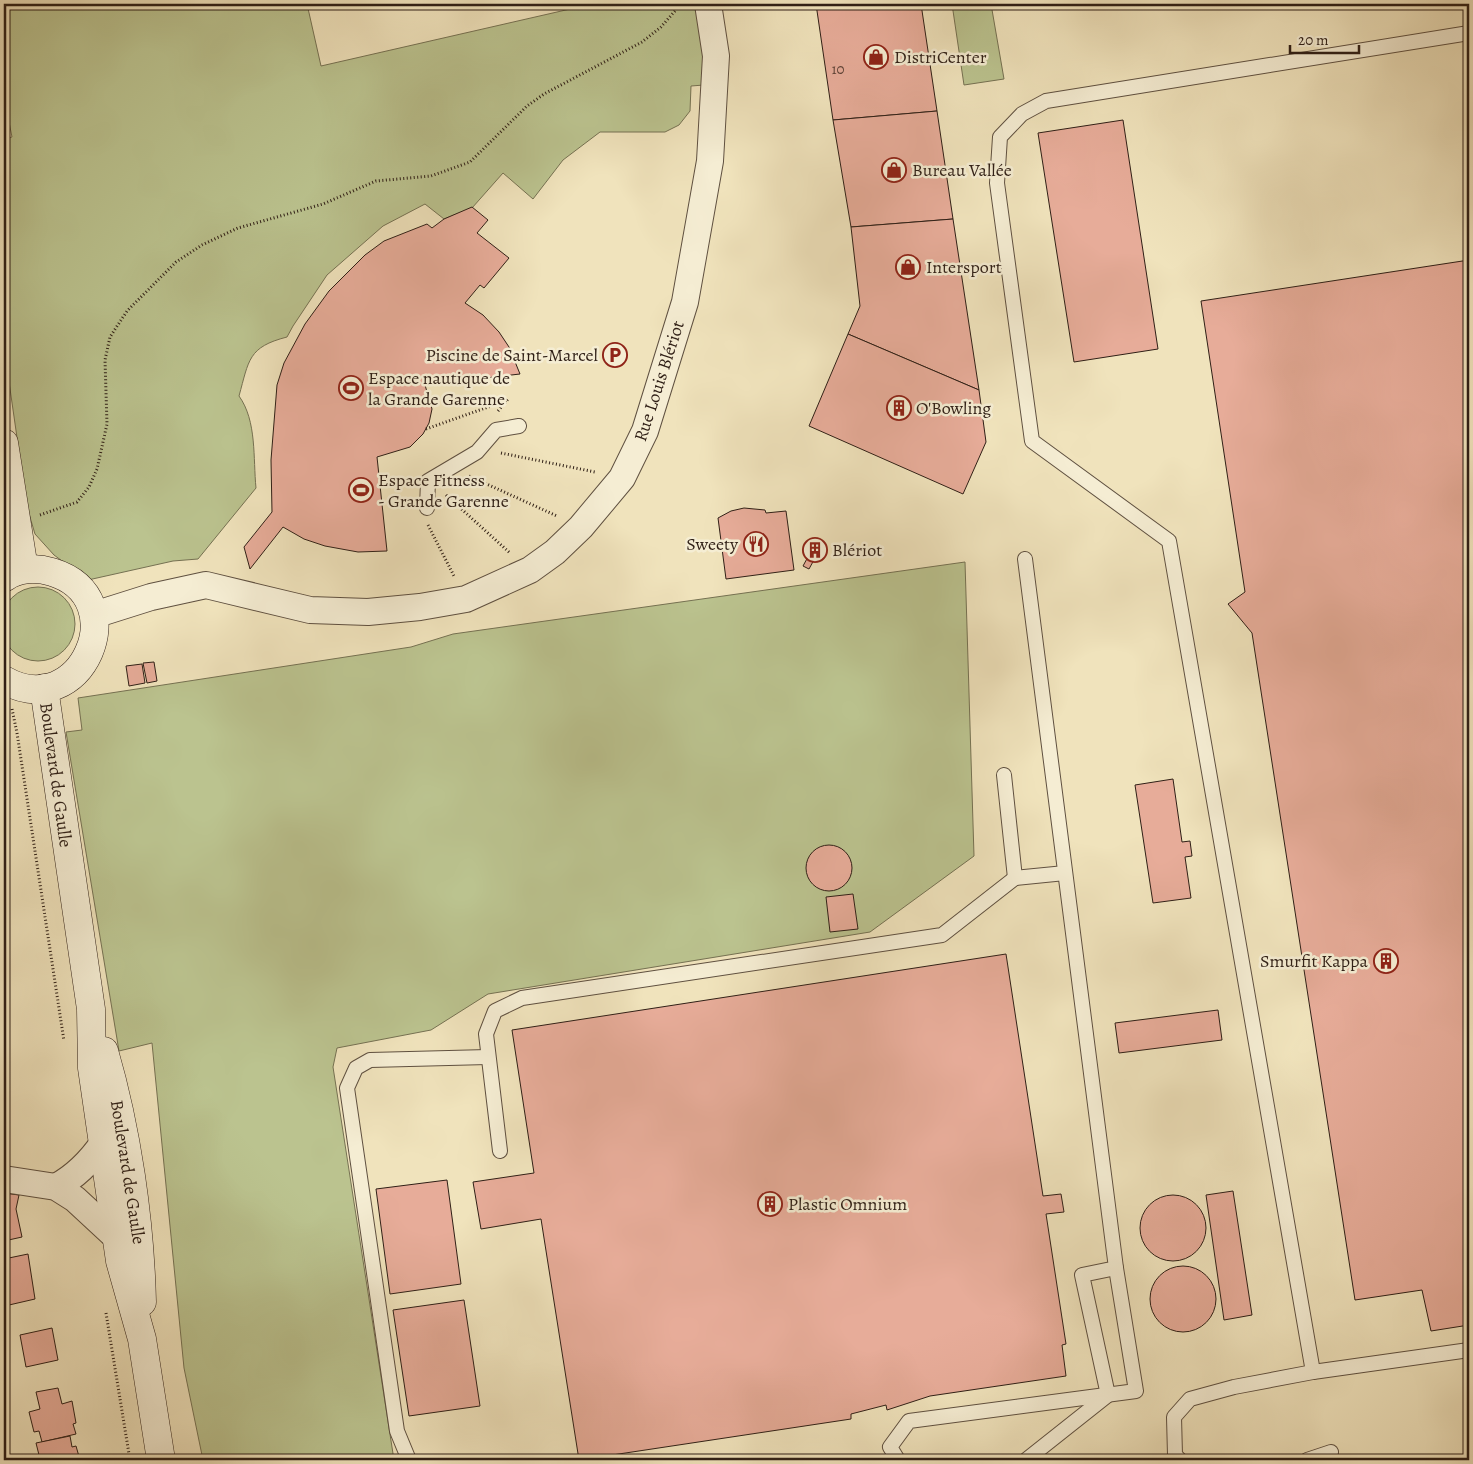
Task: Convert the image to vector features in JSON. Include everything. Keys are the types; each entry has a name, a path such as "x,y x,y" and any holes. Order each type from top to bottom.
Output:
{"main road":[{"path":"4,444 14,574 42,569 61,575 77,586 88,601 94,615 95,629 92,650 81,668 65,681 44,688 31,689 14,686 7,692"},
{"name":"Boulevard de Gaulle","path":"44,688 91,1009 92,1068 116,1237 120,1260 142,1338 161,1460"},
{"name":"Boulevard de Gaulle","path":"91,1009 115,1090 130,1180 141,1259 142,1338"}],"street":[{"name":"Rue Louis Blériot","path":"94,615 152,597 206,585 310,610 368,612 420,608 466,599 530,570 554,552 581,527 622,478 645,431 685,302 710,160 716,56 708,4"},
{"path":"56,1187 70,1179 92,1159 103,1143"},
{"path":"4,1179 56,1187 75,1199 116,1237"}],"lane":[{"path":"1314,1372 1169,541 1032,441 996,183 1000,137 1022,114 1046,101 1469,33"},
{"path":"426,515 428,481 477,452 496,430 519,426"},
{"path":"898,1460 890,1447 909,1421 1136,1391 1116,1268 1025,559"},
{"path":"1004,775 1015,878"},
{"path":"500,1151 486,1034 496,1011 522,998 942,935 1015,878 1065,873"},
{"path":"409,1460 397,1431 348,1088 356,1068 370,1060 488,1057"},
{"path":"1108,1395 1082,1275 1116,1268"},
{"path":"1180,1460 1175,1455 1174,1417 1190,1399 1234,1387 1314,1372 1469,1350"},
{"path":"1026,1460 1108,1395"},
{"path":"1307,1460 1331,1452"}],"path":[{"path":"50,513 77,502 89,487 97,468 107,424 104,360 110,337 127,311 176,262 202,245 238,228 323,204 376,181 431,176 470,162 527,106 544,94 642,42 661,27 681,4"},
{"path":"426,429 508,399"},
{"path":"493,451 622,478"},
{"path":"451,467 581,527"},
{"path":"430,480 530,570"},
{"path":"426,515 466,599"},
{"path":"7,692 17,733"}],"green space":[{"path":"4,4 307,4 321,66 592,4 699,4 704,39 704,85 691,86 690,111 679,125 665,132 600,132 563,160 533,199 503,173 472,208 444,219 425,204 383,226 327,275 287,337 264,345 248,364 239,396 249,417 254,452 256,488 198,559 173,561 88,580 54,555 35,534 27,507 4,347 4,139 12,137 4,97"},
{"path":"952,4 991,4 1004,79 964,85"},
{"path":"965,562 974,856 870,932 488,994 431,1030 337,1048 333,1067 394,1460 203,1460 184,1368 152,1043 119,1051 66,732 82,730 78,698 411,647 453,634"},
{"path":"31,587 45,587 59,593 69,603 75,617 75,631 69,645 59,655 45,661 31,661 17,655 7,645 1,631 1,617 7,603 17,593"}],"building":[{"name":"DistriCenter","path":"816,4 921,4 937,111 833,120"},
{"name":"Bureau Vallée","path":"937,111 953,219 851,227 833,120"},
{"path":"1123,120 1158,349 1074,362 1038,133"},
{"name":"Espace nautique de la Grande Garenne","path":"472,207 488,220 477,233 509,258 484,288 480,285 465,303 483,315 499,332 509,347 520,374 425,385 432,409 429,423 423,434 410,447 377,457 387,551 358,552 325,546 304,539 283,527 250,569 244,547 272,512 271,460 277,385 284,363 305,324 329,291 365,255 384,241 427,224 432,228 444,219"},
{"name":"Intersport","path":"953,219 979,390 848,334 860,306 851,227"},
{"name":"Smurfit Kappa","path":"1469,260 1469,1325 1431,1331 1422,1290 1355,1300 1252,633 1228,604 1245,592 1201,301"},
{"name":"O'Bowling","path":"848,334 979,390 986,442 963,494 809,426"},
{"name":"Sweety","path":"744,508 765,510 766,513 786,511 794,570 726,579 718,518 731,511"},
{"name":"Blériot","path":"814,543 821,546 815,558 809,555"},
{"path":"809,555 815,558 809,569 803,566"},
{"path":"154,662 157,681 147,683 143,663"},
{"path":"142,664 145,683 129,686 126,666"},
{"path":"1173,779 1182,842 1190,841 1192,856 1185,857 1191,898 1153,903 1135,785"},
{"path":"825,845 833,845 842,849 848,855 852,868 848,881 842,887 833,891 825,891 816,887 810,881 806,872 806,864 810,855 816,849"},
{"path":"853,894 858,929 830,932 826,897"},
{"name":"Plastic Omnium","path":"1006,954 1043,1196 1061,1194 1064,1212 1046,1214 1066,1344 1062,1345 1066,1376 930,1396 887,1410 886,1405 851,1414 851,1419 579,1460 541,1219 481,1229 473,1182 534,1173 512,1030"},
{"path":"1218,1010 1222,1040 1119,1053 1115,1023"},
{"path":"447,1180 461,1284 390,1294 376,1189"},
{"path":"1233,1191 1252,1315 1224,1320 1206,1195"},
{"path":"4,1193 19,1195 16,1209 22,1237 4,1241"},
{"path":"1173,1195 1186,1198 1196,1205 1203,1215 1206,1228 1203,1241 1196,1251 1186,1258 1173,1261 1160,1258 1150,1251 1143,1241 1140,1228 1143,1215 1150,1205 1160,1198"},
{"path":"28,1254 35,1299 9,1305 4,1299 4,1259"},
{"path":"1183,1266 1196,1269 1206,1276 1213,1286 1216,1299 1213,1312 1206,1322 1196,1329 1183,1332 1170,1329 1160,1322 1153,1312 1150,1299 1153,1286 1160,1276 1170,1269"},
{"path":"464,1300 480,1406 409,1416 393,1310"},
{"path":"52,1328 58,1360 26,1367 20,1335"},
{"path":"58,1388 62,1404 72,1401 76,1423 73,1424 76,1434 42,1442 39,1431 34,1432 29,1412 40,1409 36,1392"},
{"path":"70,1436 72,1447 76,1446 80,1460 35,1460 34,1455 39,1455 36,1443"}],"place":[{"name":"DistriCenter","path":"876,57"},
{"name":"Bureau Vallée","path":"894,170"},
{"name":"Intersport","path":"908,267"},
{"name":"Piscine de Saint-Marcel","path":"615,355"},
{"name":"Espace nautique de la Grande Garenne","path":"351,388"},
{"name":"O'Bowling","path":"899,408"},
{"name":"Espace Fitness - Grande Garenne","path":"361,490"},
{"name":"Sweety","path":"756,544"},
{"name":"Blériot","path":"815,550"},
{"name":"Smurfit Kappa","path":"1386,961"},
{"name":"Plastic Omnium","path":"770,1204"}]}
